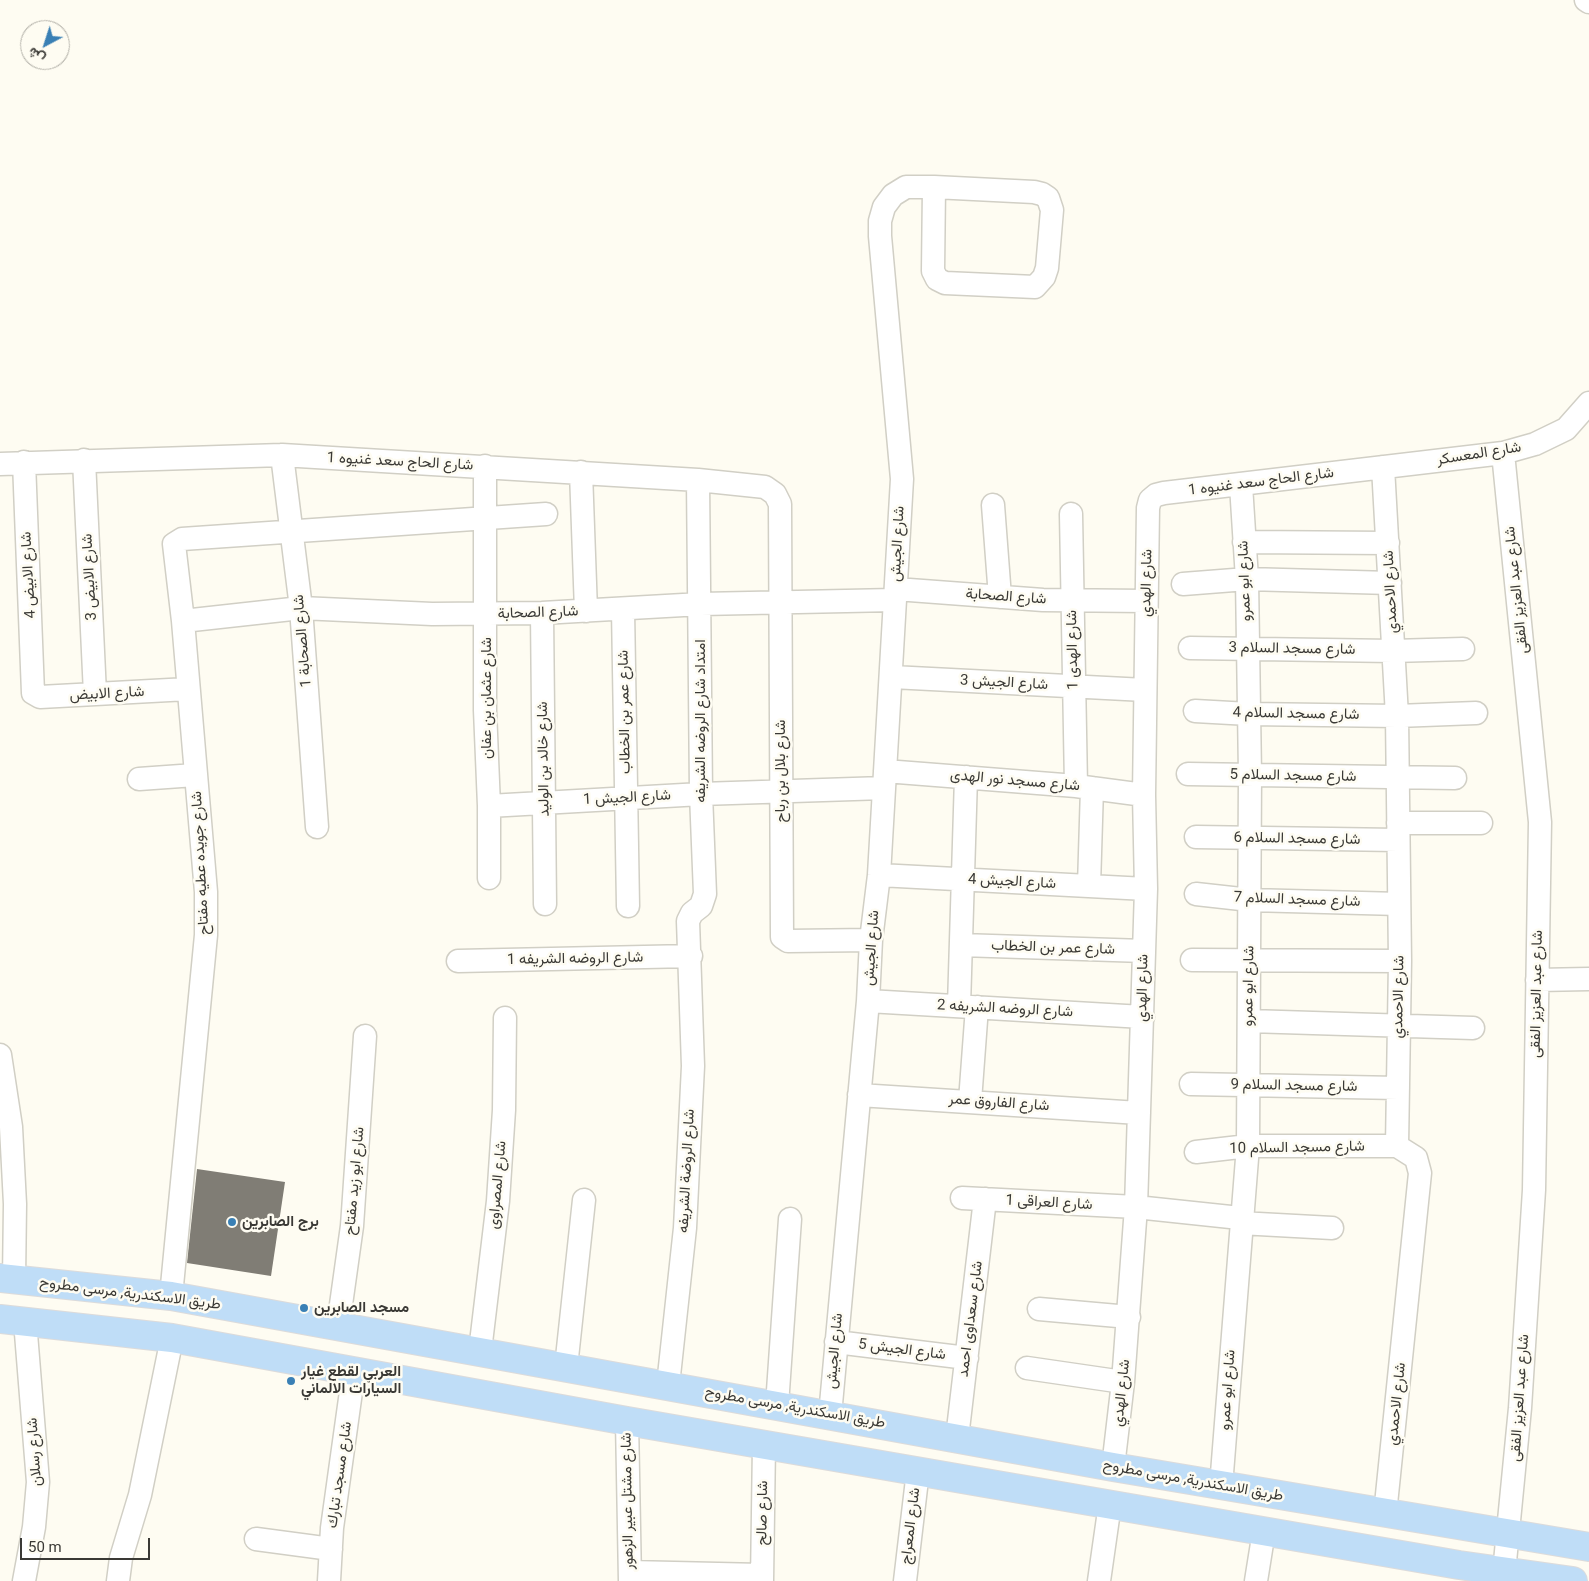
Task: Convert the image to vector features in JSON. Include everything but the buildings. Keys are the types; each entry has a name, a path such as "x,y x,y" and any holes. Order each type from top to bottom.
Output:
{"main road":[{"name":"طريق الاسكندرية, مرسى مطروح","path":"7,1279 171,1296 1113,1467 1509,1535 1580,1545"},
{"path":"13,1320 172,1338 627,1421 1264,1531 1466,1573 1504,1572 1570,1581 1580,1545"},
{"path":"424,1383 431,1342"}],"street":[{"name":"شارع الجيش","path":"830,1415 868,1001 871,940 879,876 902,479 880,221 884,207 893,195 906,187 934,187 1034,192 1048,198 1052,210 1048,259 1044,277 1035,287 946,283 937,279 932,271 934,187"},
{"name":"شارع المعسكر","path":"1383,467 1503,453 1535,444 1566,429 1589,406"},
{"name":"شارع عبد العزيز الفقى","path":"1503,453 1540,822 1534,1190 1520,1408 1504,1572"},
{"name":"شارع الحاج سعد غنيوه 1","path":"0,464 282,455 581,472 698,480 765,487 775,494 780,504 780,516"},
{"name":"شارع الصحابة 1","path":"282,455 301,608 317,827"},
{"name":"شارع الابيض 3","path":"84,460 95,694"},
{"name":"شارع الابيض 4","path":"24,462 33,688"},
{"name":"شارع عثمان بن عفان","path":"485,466 487,614 485,710 489,806 489,878"},
{"name":"شارع الحاج سعد غنيوه 1","path":"1148,508 1150,500 1156,495 1383,467"},
{"name":"شارع الاحمدي","path":"1383,467 1397,716 1400,961 1397,1146 1416,1158 1420,1173 1386,1514"},
{"path":"581,472 586,611"},
{"name":"امتداد شارع الروضه الشريفه","path":"691,956 688,921 692,913 701,906 705,894 701,794 701,604 698,480"},
{"name":"شارع ابو عمرو","path":"1221,1486 1240,1221 1248,1146 1251,838 1246,579 1241,485"},
{"path":"993,505 1000,597"},
{"name":"شارع الهدي","path":"1113,1467 1124,1382 1129,1317 1136,1207 1143,1017 1146,889 1144,795 1148,508"},
{"path":"292,533 546,514"},
{"name":"شارع الهدى 1","path":"1071,514 1074,687 1084,787 1089,886"},
{"name":"شارع بلال بن رباح","path":"780,516 782,937 788,941 871,940"},
{"name":"شارع جويده عطيه مفتاح","path":"171,1296 206,935 206,892 183,621 174,544 182,539 292,533"},
{"path":"1244,542 1388,543"},
{"path":"1183,584 1246,579 1390,583"},
{"name":"شارع الصحابة","path":"183,621 301,608 432,614 542,614 623,608 895,595 1146,601"},
{"name":"شارع عمر بن الخطاب","path":"623,608 628,906"},
{"name":"شارع خالد بن الوليد","path":"542,614 545,904"},
{"name":"شارع مسجد السلام 3","path":"1190,648 1393,651 1463,649"},
{"name":"شارع الجيش 3","path":"892,677 1145,690"},
{"name":"شارع الابيض","path":"33,688 36,696 40,697 188,689"},
{"name":"شارع مسجد السلام 4","path":"1195,711 1249,714 1397,716 1476,712"},
{"name":"شارع مسجد السلام 5","path":"1188,774 1456,778"},
{"path":"139,779 196,775"},
{"path":"966,777 962,945 968,1007 970,1101"},
{"name":"شارع مسجد نور الهدى","path":"885,780 966,777 1084,787 1144,795"},
{"name":"شارع الجيش 1","path":"489,806 781,790 885,780"},
{"name":"شارع مسجد السلام 6","path":"1196,837 1251,838 1398,831 1481,823"},
{"name":"شارع الجيش 4","path":"879,876 1146,889"},
{"name":"شارع مسجد السلام 7","path":"1196,894 1250,900 1399,904"},
{"name":"شارع عمر بن الخطاب","path":"962,945 1144,951"},
{"name":"شارع الروضه الشريفه 1","path":"458,961 691,956"},
{"name":"شارع الروضة الشريفه","path":"668,1385 685,1228 693,1066 691,956"},
{"path":"1192,960 1400,961"},
{"path":"1537,980 1589,979"},
{"name":"شارع الروضه الشريفه 2","path":"868,1001 1143,1017"},
{"name":"شارع المصراوى","path":"480,1352 498,1201 504,1110 506,1018"},
{"path":"1249,1021 1473,1028"},
{"name":"شارع ابو زيد مفتاح","path":"338,1326 352,1226 364,1036"},
{"path":"0,1055 11,1137 15,1204 7,1279"},
{"name":"شارع مسجد السلام 9","path":"1191,1084 1398,1088"},
{"name":"شارع الفاروق عمر","path":"859,1095 1139,1112"},
{"name":"شارع مسجد السلام 10","path":"1196,1152 1248,1146 1397,1146"},
{"name":"شارع العراقى 1","path":"962,1198 1136,1207 1240,1221 1332,1228"},
{"name":"شارع سعداوى احمد","path":"957,1438 985,1199"},
{"path":"566,1367 584,1200"},
{"path":"777,1405 790,1220"},
{"path":"1039,1309 1129,1317"},
{"name":"شارع رسلان","path":"13,1320 38,1482 34,1527 24,1581"},
{"path":"118,1581 121,1558 140,1495 172,1338"},
{"name":"شارع الجيش 5","path":"836,1342 967,1358"},
{"path":"1027,1368 1124,1382"},
{"name":"شارع مسجد تبارك","path":"329,1581 331,1549 354,1370"},
{"name":"شارع مشتل عبير الزهور","path":"627,1421 630,1576"},
{"name":"شارع صالح","path":"762,1578 764,1444"},
{"name":"شارع المعراج","path":"905,1581 918,1471"},
{"path":"1099,1581 1110,1504"},
{"path":"1256,1581 1264,1531"},
{"path":"256,1539 331,1549"},
{"path":"630,1576 762,1578"}],"place":[{"name":"برج الصابرين","path":"232,1222"},
{"name":"مسجد الصابرين","path":"304,1308"},
{"name":"العربي لقطع غيار السيارات الالماني","path":"291,1381"}]}
